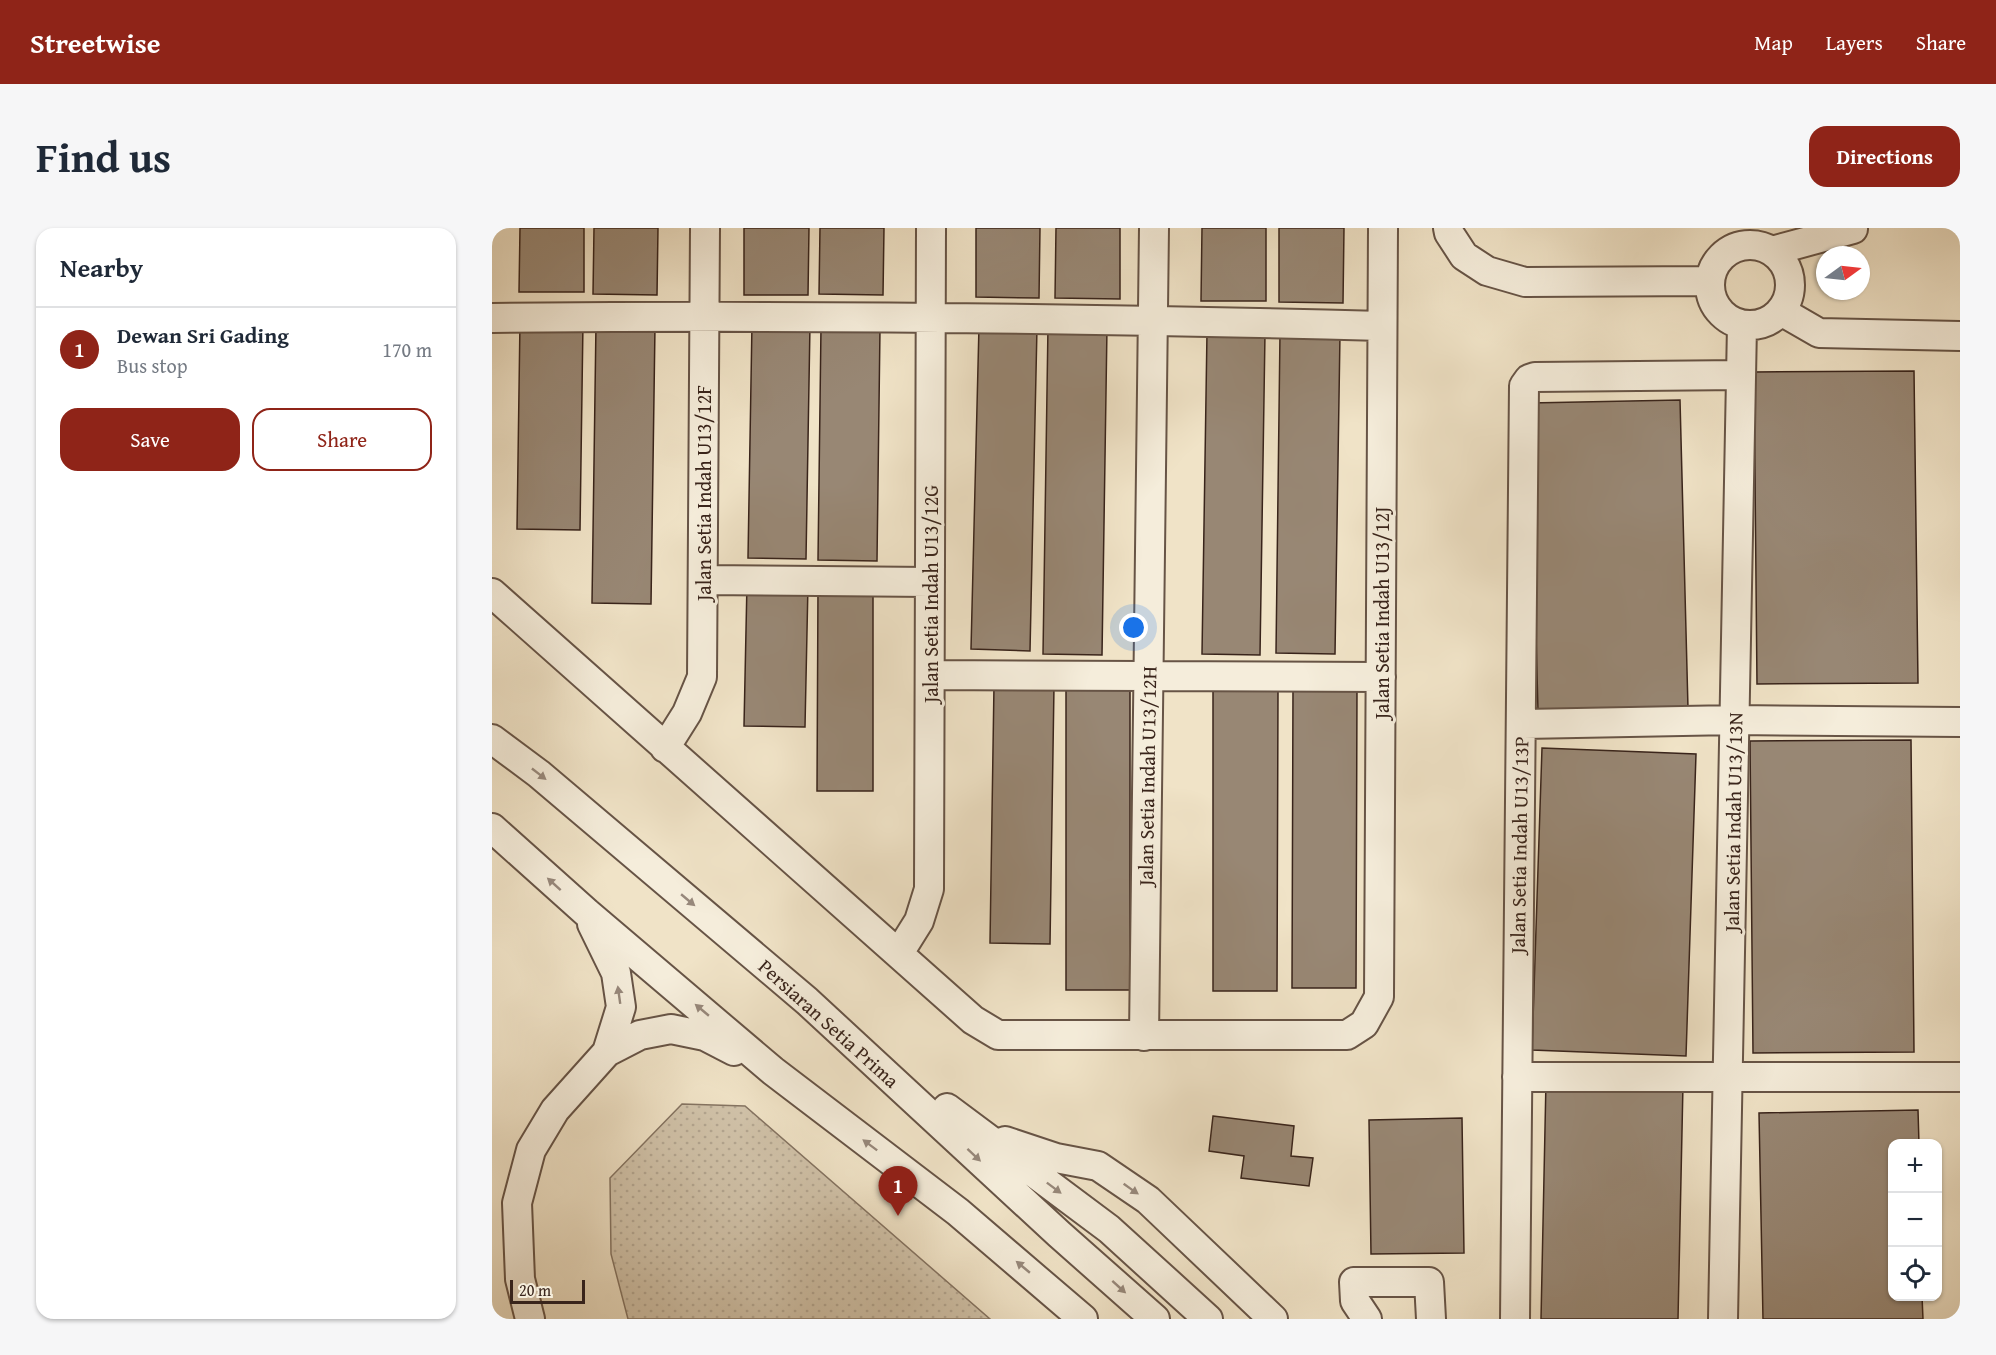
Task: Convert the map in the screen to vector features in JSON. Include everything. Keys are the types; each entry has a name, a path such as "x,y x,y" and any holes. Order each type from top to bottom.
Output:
{"street":[{"name":"Jalan Setia Indah U13/12F","path":"665,748 687,713 702,677 705,228"},
{"name":"Jalan Setia Indah U13/12G","path":"899,953 919,921 928,889 931,228"},
{"name":"Jalan Setia Indah U13/12H","path":"1144,1036 1154,228"},
{"name":"Jalan Setia Indah U13/12J","path":"1144,1036 1347,1035 1364,1024 1379,997 1383,228"},
{"path":"1448,228 1464,256 1487,271 1525,282 1709,281"},
{"path":"1772,251 1853,229"},
{"path":"1745,244 1759,245 1772,251 1782,260 1790,279 1788,300 1781,311 1770,320 1756,325 1742,325 1721,314 1714,304 1709,281 1717,261 1732,248 1745,244"},
{"path":"1781,311 1819,333 1960,336"},
{"path":"492,318 705,316 1153,320 1382,326"},
{"name":"Jalan Setia Indah U13/13N","path":"1723,1319 1742,325"},
{"name":"Jalan Setia Indah U13/13P","path":"1515,1319 1524,386 1529,379 1535,377 1741,375"},
{"path":"703,580 930,582"},
{"path":"492,593 973,1020 998,1035 1144,1036"},
{"path":"930,675 1381,677"},
{"path":"1521,724 1734,720 1960,722"},
{"name":"Persiaran Setia Prima","path":"492,739 539,774 807,1001 1059,1234 1155,1319"},
{"path":"492,828 587,913 773,1071 958,1212 1068,1309 1083,1319"},
{"path":"587,913 616,973 621,1007 607,1052"},
{"path":"807,1001 1109,1229 1208,1319"},
{"path":"530,1319 520,1280 517,1203 531,1150 555,1110 607,1052 640,1035 671,1029 705,1036 773,1071"},
{"path":"1517,1077 1960,1077"},
{"path":"980,1133 1056,1158 1098,1166 1148,1200 1273,1319"},
{"path":"1367,1319 1355,1301 1354,1282 1429,1282 1431,1319"}],"shaded area":[{"path":"682,1104 745,1106 990,1319 628,1319 611,1254 610,1178"}],"building":[{"path":"520,228 584,228 584,292 519,292"},
{"path":"594,228 658,228 657,295 593,294"},
{"path":"744,228 809,228 808,295 744,295"},
{"path":"820,228 884,228 883,295 819,294"},
{"path":"976,228 1040,228 1039,298 976,297"},
{"path":"1056,228 1120,228 1120,299 1055,298"},
{"path":"1202,228 1266,228 1266,301 1201,301"},
{"path":"1279,228 1344,228 1343,303 1279,302"},
{"path":"520,321 583,322 580,530 517,529"},
{"path":"752,323 810,324 806,559 748,558"},
{"path":"596,324 655,326 651,604 592,603"},
{"path":"979,326 1037,327 1030,651 971,649"},
{"path":"1048,326 1107,327 1102,655 1043,654"},
{"path":"821,327 880,328 877,561 818,560"},
{"path":"1207,332 1265,333 1260,655 1202,654"},
{"path":"1280,333 1340,334 1335,654 1276,653"},
{"path":"1914,371 1918,683 1757,684 1754,372"},
{"path":"1680,400 1688,708 1538,711 1530,403"},
{"path":"747,583 808,584 805,727 744,726"},
{"path":"818,587 873,587 873,791 817,791"},
{"path":"994,685 1054,686 1050,944 990,943"},
{"path":"1293,687 1357,687 1356,988 1292,988"},
{"path":"1066,689 1130,689 1130,990 1066,990"},
{"path":"1213,691 1278,691 1277,991 1213,991"},
{"path":"1911,740 1914,1052 1753,1053 1750,741"},
{"path":"1542,748 1696,754 1686,1056 1532,1050"},
{"path":"1546,1081 1683,1084 1678,1319 1541,1319"},
{"path":"1918,1110 1919,1139 1888,1139 1888,1301 1922,1301 1923,1319 1763,1319 1759,1113"},
{"path":"1213,1116 1294,1126 1291,1156 1313,1158 1309,1186 1241,1178 1244,1156 1209,1151"},
{"path":"1462,1118 1464,1253 1371,1254 1369,1120"}],"place":[{"name":"Dewan Sri Gading","path":"898,1216"}]}
